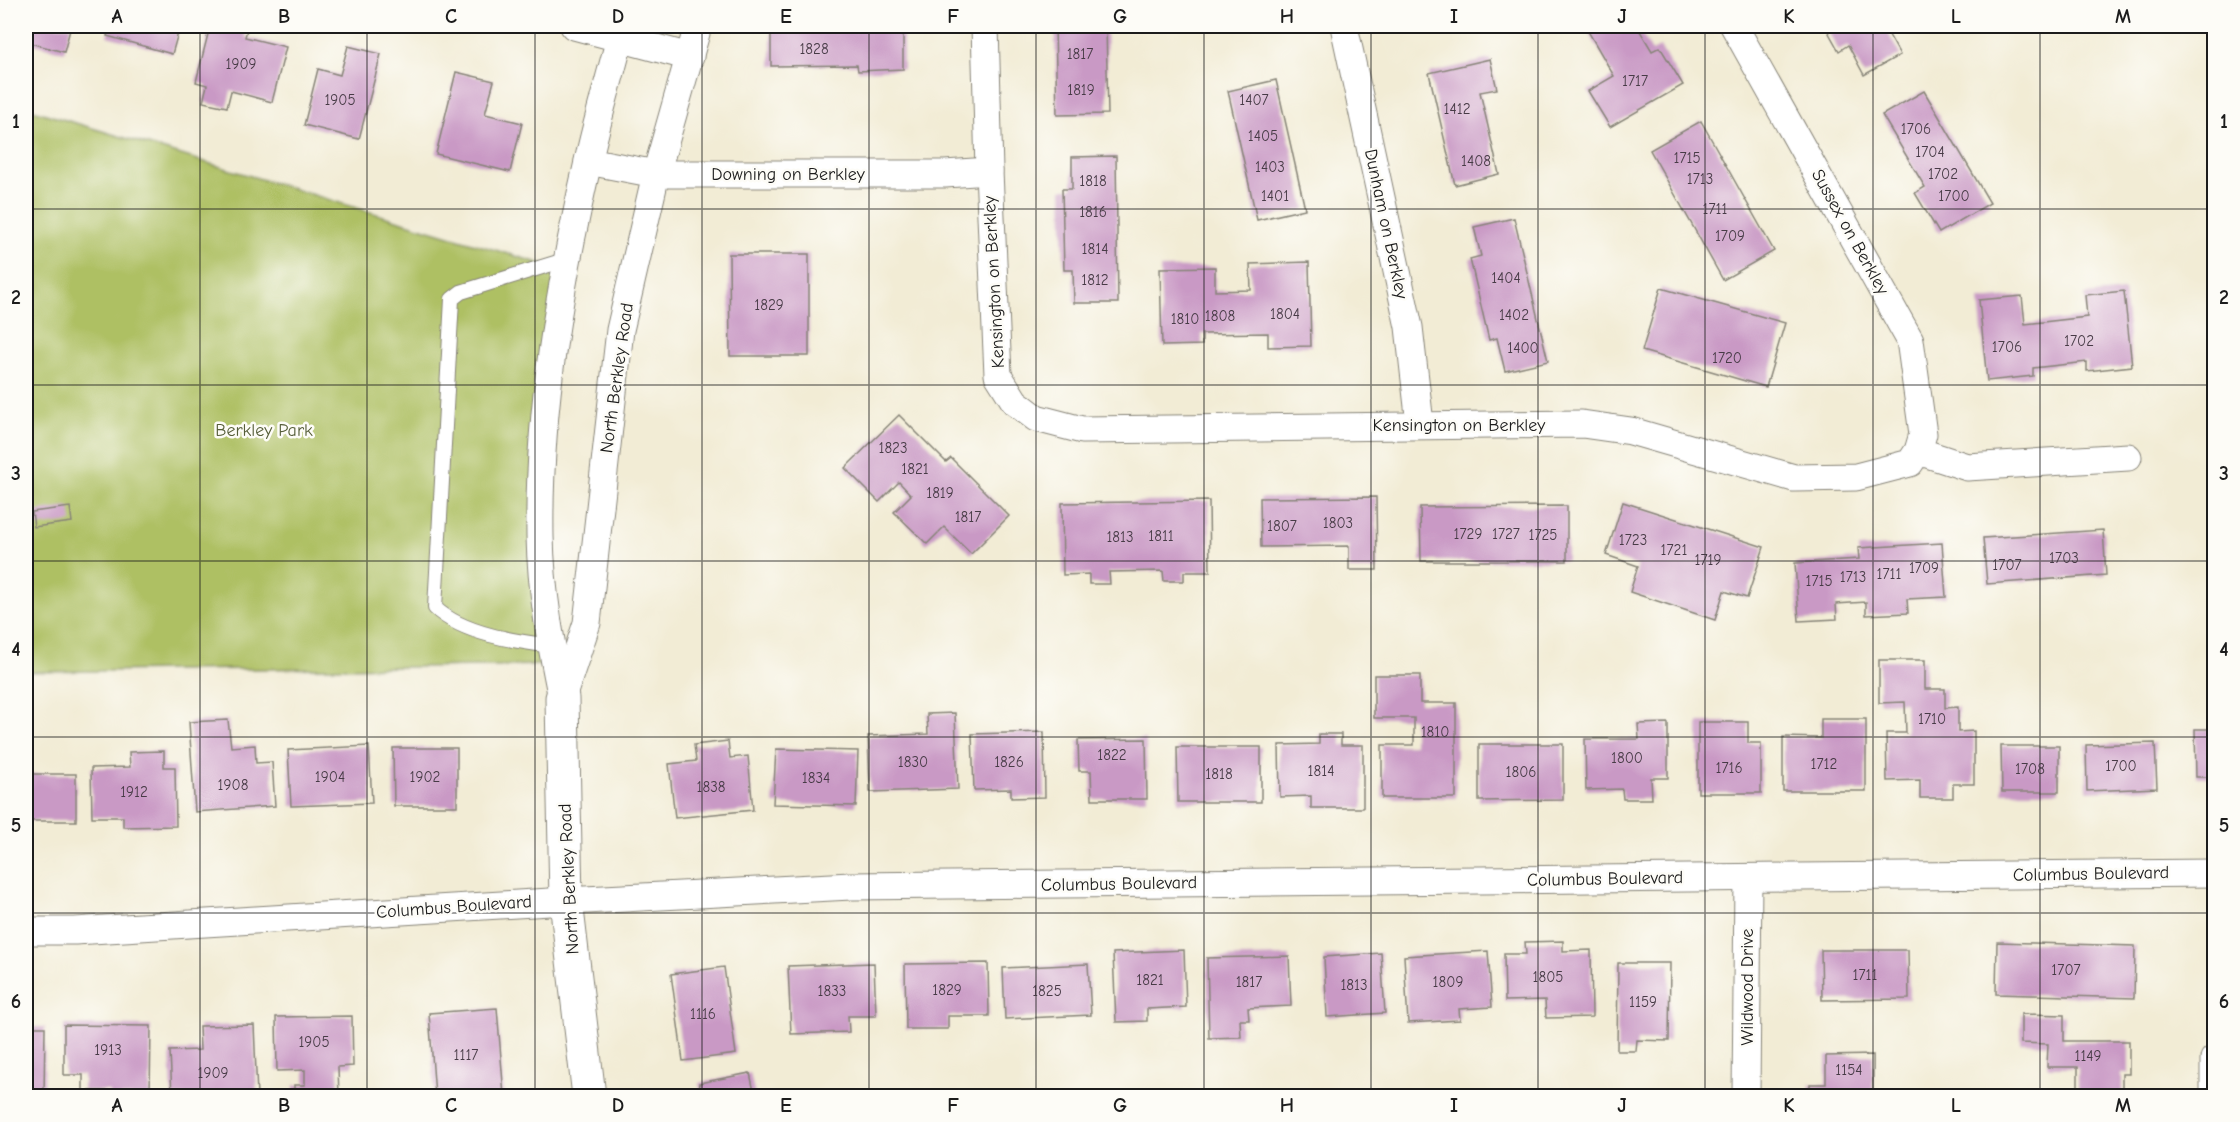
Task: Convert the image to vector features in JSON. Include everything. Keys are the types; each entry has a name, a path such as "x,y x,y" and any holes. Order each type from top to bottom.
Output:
{"street":[{"path":"574,26 622,32 690,57"},
{"name":"North Berkley Road","path":"562,698 587,623 620,330 656,174 698,26"},
{"path":"985,26 989,171"},
{"name":"Dunham on Berkley","path":"1344,26 1409,327 1420,424"},
{"name":"Sussex on Berkley","path":"1734,26 1910,340 1923,434 1918,451"},
{"name":"North Berkley Road","path":"589,1096 566,900 562,698 551,646 540,537 543,434 553,343 568,259 588,161 622,32"},
{"name":"Downing on Berkley","path":"588,161 656,174 945,174 989,171"},
{"name":"Kensington on Berkley","path":"989,171 998,375 1015,402 1036,418 1082,430 1420,424 1582,424 1621,429 1794,478 1856,477 1910,463 1918,451"},
{"path":"1918,451 1967,466 2128,457"},
{"name":"Columbus Boulevard","path":"26,932 75,931 566,900 851,886 2214,873"},
{"name":"Wildwood Drive","path":"1746,1096 1748,878"},
{"path":"2214,1059 2214,1096"}],"lane":[{"path":"551,646 508,640 447,619 435,608 452,299 461,292 568,259"}],"green space":[{"name":"Berkley Park","path":"26,108 565,271 543,434 556,665 26,672"}],"building":[{"path":"26,26 71,26 64,52 26,42"},
{"path":"110,26 180,26 172,54 107,36"},
{"path":"210,26 248,26 245,37 286,47 272,102 231,91 227,107 203,102 207,85 196,82"},
{"path":"771,26 903,26 903,69 858,71 857,65 771,66"},
{"path":"1055,26 1106,26 1108,114 1057,115"},
{"path":"1585,26 1637,26 1652,51 1660,47 1683,85 1610,127 1588,91 1614,76"},
{"path":"1825,26 1884,26 1900,55 1864,75 1848,45 1839,51"},
{"path":"348,46 381,54 359,139 304,125 318,69 340,75"},
{"path":"1490,59 1497,89 1480,92 1499,174 1455,185 1429,73"},
{"path":"456,72 494,81 485,114 522,123 510,172 436,154"},
{"path":"1276,80 1305,209 1257,220 1228,91"},
{"path":"1924,91 1990,203 1939,233 1915,193 1925,187 1882,115"},
{"path":"1701,121 1774,251 1723,280 1650,150"},
{"path":"1116,156 1118,303 1074,303 1073,270 1064,270 1062,189 1072,189 1072,157"},
{"path":"1514,218 1548,361 1505,371 1497,338 1489,340 1470,259 1481,256 1474,227"},
{"path":"729,254 809,254 809,356 730,356"},
{"path":"1309,262 1311,346 1268,347 1268,333 1202,334 1202,345 1162,346 1160,268 1215,267 1215,291 1251,290 1250,264"},
{"path":"1661,288 1785,323 1766,387 1642,351"},
{"path":"2124,291 2132,366 2087,371 2087,362 2033,368 2033,376 1987,381 1979,300 2022,296 2025,324 2087,317 2085,295"},
{"path":"899,415 946,462 951,458 1009,516 971,554 944,527 927,544 894,512 911,495 899,482 879,502 845,468"},
{"path":"1376,497 1377,570 1349,570 1349,546 1261,547 1260,498"},
{"path":"1209,501 1210,572 1184,572 1184,581 1164,581 1163,571 1109,572 1110,584 1089,584 1089,574 1063,575 1062,503"},
{"path":"1623,502 1764,547 1747,598 1724,591 1715,620 1630,592 1638,566 1606,555"},
{"path":"1567,506 1567,561 1421,561 1420,507"},
{"path":"70,507 72,522 34,527 32,512"},
{"path":"2103,530 2106,575 1987,584 1983,538"},
{"path":"1942,543 1946,597 1907,599 1908,613 1866,615 1866,602 1836,604 1837,619 1799,621 1795,563 1859,559 1858,548"},
{"path":"1879,660 1925,660 1925,689 1945,689 1945,708 1958,707 1958,732 1974,731 1974,784 1953,784 1953,798 1920,798 1920,780 1887,781 1886,733 1906,733 1905,702 1879,703"},
{"path":"1374,675 1420,675 1420,703 1456,703 1456,798 1382,798 1382,745 1414,745 1414,718 1374,718"},
{"path":"955,713 958,789 870,792 868,736 928,734 927,714"},
{"path":"1821,719 1866,719 1866,791 1783,791 1783,737 1821,738"},
{"path":"228,720 231,747 255,745 256,763 272,762 275,806 195,812 189,722"},
{"path":"1698,722 1748,722 1748,743 1761,743 1761,793 1698,793"},
{"path":"1668,723 1668,778 1651,778 1652,799 1623,799 1622,789 1586,790 1585,739 1639,739 1638,724"},
{"path":"2195,729 2214,729 2214,777 2196,777"},
{"path":"1044,732 1045,797 1011,798 1011,789 974,790 972,734"},
{"path":"1319,734 1341,734 1341,745 1363,745 1363,808 1311,808 1311,796 1280,797 1279,745 1319,744"},
{"path":"1146,739 1147,799 1092,799 1091,771 1079,771 1078,740"},
{"path":"728,741 730,758 748,756 753,810 675,818 669,764 696,761 694,745"},
{"path":"2155,743 2157,788 2087,791 2086,745"},
{"path":"1479,744 1563,744 1563,800 1479,801"},
{"path":"369,746 372,803 291,806 288,750"},
{"path":"2001,746 2059,746 2059,792 2002,792"},
{"path":"1177,747 1261,747 1261,802 1178,802"},
{"path":"393,748 457,748 457,806 394,806"},
{"path":"776,749 858,751 856,806 773,804"},
{"path":"164,751 164,767 175,767 176,826 123,827 123,817 92,817 91,768 130,767 129,752"},
{"path":"26,774 76,774 76,821 26,821"},
{"path":"1563,941 1563,951 1591,950 1592,1017 1546,1018 1545,1000 1505,1001 1504,954 1526,954 1525,942"},
{"path":"1997,942 2135,946 2134,998 1996,994"},
{"path":"1184,950 1186,1007 1147,1009 1147,1021 1116,1022 1113,953"},
{"path":"1821,950 1908,950 1909,999 1822,1000"},
{"path":"1488,951 1492,1007 1459,1009 1460,1020 1408,1023 1404,956"},
{"path":"1381,953 1385,1013 1327,1017 1324,957"},
{"path":"1289,956 1291,1006 1248,1008 1249,1020 1240,1020 1241,1037 1209,1038 1207,958"},
{"path":"874,963 876,1016 848,1016 849,1032 791,1034 788,966"},
{"path":"988,963 989,1016 948,1016 948,1029 906,1029 905,964"},
{"path":"1618,963 1670,963 1669,1041 1637,1040 1636,1051 1617,1051"},
{"path":"1088,964 1091,1015 1005,1019 1003,968"},
{"path":"724,967 736,1054 683,1061 671,974"},
{"path":"497,1008 504,1096 435,1096 429,1013"},
{"path":"2021,1014 2064,1015 2064,1041 2129,1041 2129,1074 2122,1074 2122,1096 2078,1096 2078,1067 2047,1067 2048,1044 2021,1043"},
{"path":"352,1016 353,1066 338,1067 339,1096 294,1096 294,1085 305,1085 305,1070 277,1071 276,1017"},
{"path":"64,1025 151,1026 150,1096 110,1096 110,1091 83,1091 83,1075 64,1075"},
{"path":"254,1025 257,1096 172,1096 170,1051 200,1050 199,1026"},
{"path":"26,1027 45,1027 44,1096 26,1096"},
{"path":"1873,1055 1873,1096 1810,1096 1810,1084 1826,1084 1826,1056"},
{"path":"750,1073 755,1096 702,1096 699,1083"}]}
